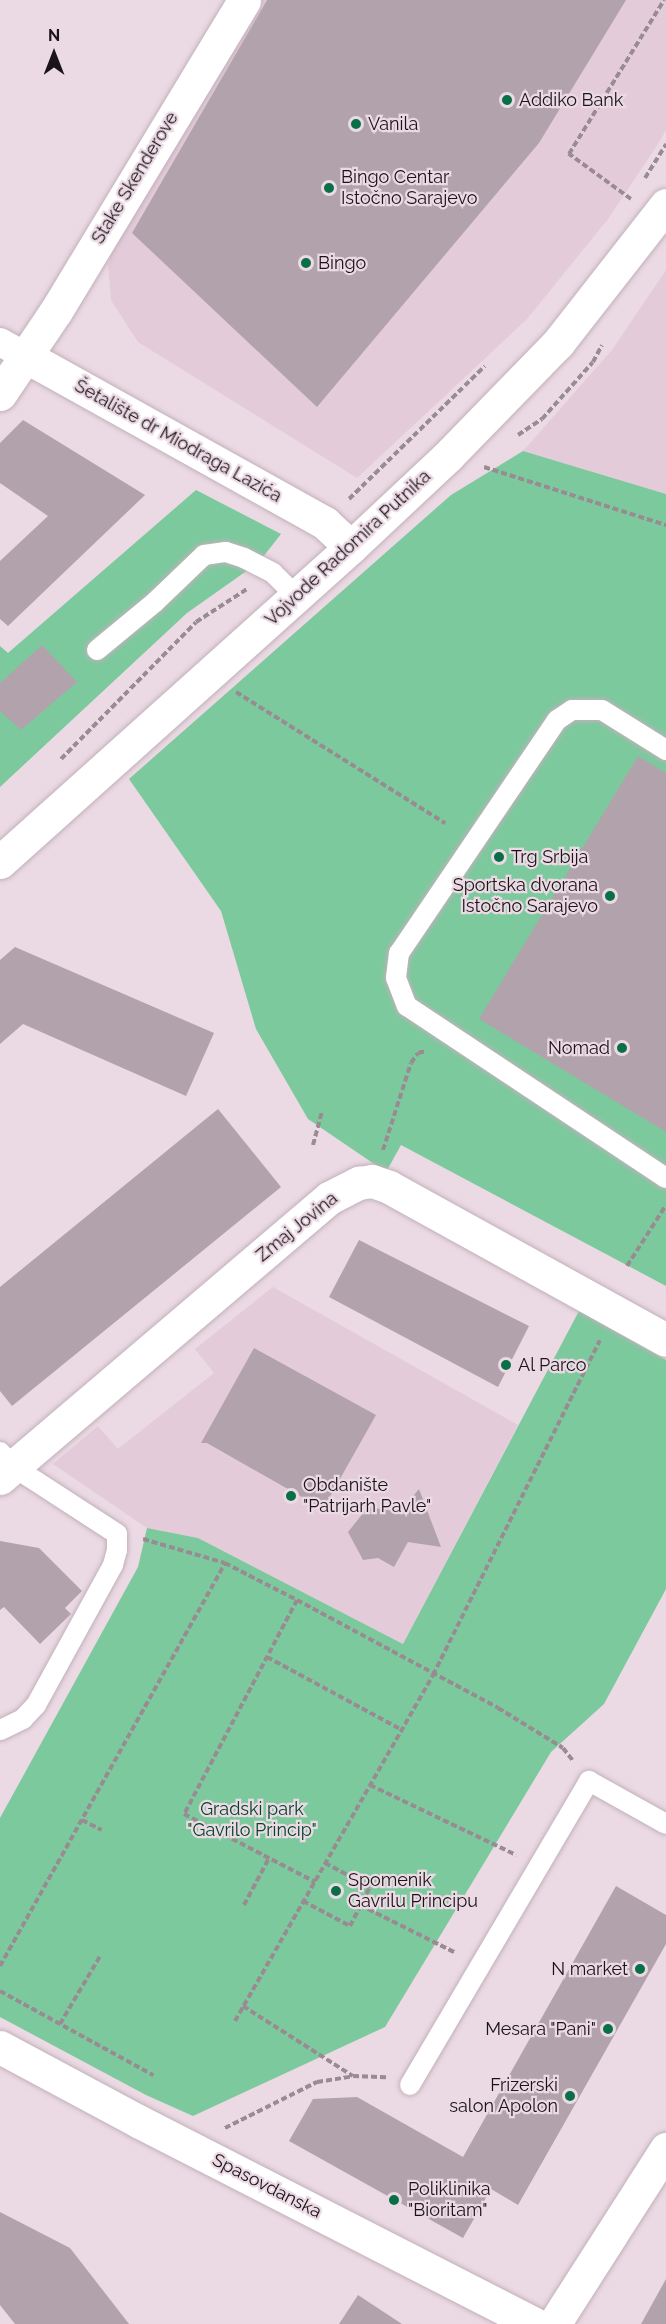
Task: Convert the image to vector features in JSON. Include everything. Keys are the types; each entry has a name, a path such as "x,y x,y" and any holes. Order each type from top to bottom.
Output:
{"street":[{"name":"Stake Skenderove","path":"0,394 14,350 244,0"},
{"name":"Vojvode Radomira Putnika","path":"0,862 351,547 448,456 558,343 652,207"},
{"name":"Šetalište dr Miodraga Lazića","path":"14,350 325,523 351,547"},
{"name":"Zmaj Jovina","path":"5,1465 329,1198 359,1183 372,1181 389,1187 666,1340"},
{"name":"Spasovdanska","path":"0,2047 204,2155 534,2324"},
{"path":"554,2324 666,2149"}],"lane":[{"path":"97,651 155,602 204,555 226,552 273,573 296,596"},
{"path":"666,750 602,710 572,710 557,720 399,952 396,978 407,1006 666,1178"},
{"path":"0,1730 23,1719 36,1705 113,1565 117,1550 117,1534 5,1465"},
{"path":"410,2085 589,1781 666,1824"}],"path":[{"path":"652,207 569,154 664,0"},
{"path":"643,181 666,144"},
{"path":"637,190 652,207"},
{"path":"624,209 652,207"},
{"path":"325,523 490,361"},
{"path":"475,465 666,525"},
{"path":"58,761 196,622 273,573"},
{"path":"227,686 445,823"},
{"path":"385,1144 411,1063 417,1053 431,1051"},
{"path":"313,1146 322,1112"},
{"path":"627,1266 666,1204"},
{"path":"235,2022 433,1675 614,1312"},
{"path":"117,1534 225,1563 297,1600 498,1708 563,1748 589,1781"},
{"path":"0,1966 225,1563"},
{"path":"297,1600 184,1814 315,1882"},
{"path":"267,1657 402,1730"},
{"path":"370,1785 538,1866"},
{"path":"82,1820 102,1830"},
{"path":"244,1905 269,1858"},
{"path":"303,1901 350,1926 370,1887 326,1863"},
{"path":"360,1905 480,1965"},
{"path":"60,2024 100,1956"},
{"path":"0,1990 153,2075"},
{"path":"243,2006 353,2076"},
{"path":"204,2155 218,2132 317,2082 353,2076 389,2077 410,2085"}],"shaded area":[{"name":"Bingo Centar Istočno Sarajevo","path":"252,0 666,0 666,130 658,144 608,219 527,319 357,478 138,342 111,300 108,265 118,234"},
{"path":"666,270 666,494 523,451 612,350"},
{"name":"Obdanište \"Patrijarh Pavle\"","path":"273,1287 518,1425 403,1644 198,1538 147,1528 53,1464 98,1426 118,1449 214,1373 195,1349"}],"green space":[{"path":"523,451 666,494 666,1286 401,1145 386,1172 308,1119 256,1029 221,911 129,779 451,495"},
{"path":"196,490 281,534 259,562 187,613 0,787 0,646 8,653"},
{"name":"Gradski park \"Gavrilo Princip\"","path":"579,1311 666,1360 666,1589 604,1704 551,1752 385,2027 193,2116 146,2095 0,2017 0,1818 138,1567 147,1528 198,1538 403,1644"}],"building":[{"name":"Bingo Centar Istočno Sarajevo","path":"267,0 626,0 539,143 317,407 132,233"},
{"path":"23,420 145,495 8,626 0,619 0,561 48,516 0,483 0,443"},
{"path":"42,645 77,682 21,730 0,711 0,683"},
{"name":"Sportska dvorana Istočno Sarajevo","path":"638,756 666,773 666,1132 479,1019"},
{"path":"15,947 214,1033 186,1096 23,1024 0,1044 0,960"},
{"path":"218,1109 281,1187 12,1406 0,1391 0,1287"},
{"path":"359,1240 529,1326 498,1387 329,1297"},
{"path":"254,1348 376,1415 323,1509 207,1443 201,1443"},
{"path":"419,1489 441,1547 408,1542 394,1567 378,1558 363,1560 348,1532 368,1507 400,1512"},
{"path":"0,1541 39,1548 82,1591 65,1608 71,1614 40,1644 4,1607 0,1610"},
{"path":"616,1886 666,1915 666,1944 518,2205 491,2189 463,2238 289,2141 313,2099 357,2097 463,2157"},
{"path":"0,2212 70,2248 129,2324 15,2324 0,2305"},
{"path":"666,2279 666,2324 641,2324"},
{"path":"358,2295 402,2324 339,2324"}],"place":[{"name":"Addiko Bank","path":"507,100"},
{"name":"Vanila","path":"356,124"},
{"name":"Bingo Centar Istočno Sarajevo","path":"329,188"},
{"name":"Bingo","path":"306,263"},
{"name":"Trg Srbija","path":"499,857"},
{"name":"Sportska dvorana Istočno Sarajevo","path":"610,896"},
{"name":"Nomad","path":"622,1048"},
{"name":"Al Parco","path":"506,1365"},
{"name":"Obdanište \"Patrijarh Pavle\"","path":"291,1496"},
{"name":"Spomenik Gavrilu Principu","path":"336,1891"},
{"name":"N market","path":"640,1969"},
{"name":"Mesara \"Pani\"","path":"608,2029"},
{"name":"Frizerski salon Apolon","path":"570,2096"},
{"name":"Poliklinika \"Bioritam\"","path":"394,2200"}]}
